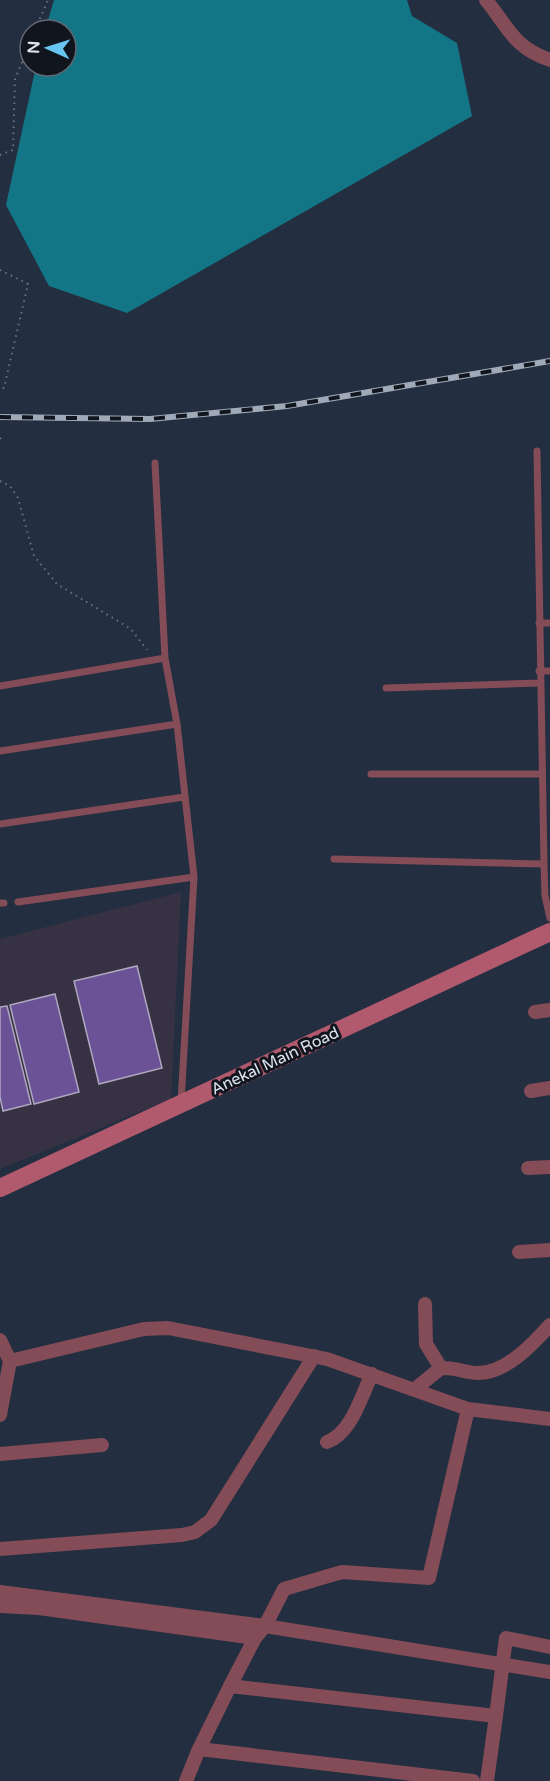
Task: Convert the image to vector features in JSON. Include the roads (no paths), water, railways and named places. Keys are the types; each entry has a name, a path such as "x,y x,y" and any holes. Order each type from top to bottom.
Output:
{"main road":[{"name":"Anekal Main Road","path":"0,1188 550,932"}],"street":[{"path":"486,0 510,36 537,55 550,60"},
{"path":"535,1012 550,1010"},
{"path":"531,1091 550,1088"},
{"path":"528,1168 550,1167"},
{"path":"519,1252 550,1250"},
{"path":"424,1304 426,1344 441,1368"},
{"path":"415,1389 441,1368 454,1367 478,1373 498,1368 533,1342 550,1324"},
{"path":"10,1361 144,1329 168,1328 314,1356 372,1374 468,1409 550,1419"},
{"path":"0,1341 10,1361 0,1415"},
{"path":"0,1549 182,1535 203,1528 232,1491 314,1356"},
{"path":"327,1442 338,1438 346,1427 372,1374"},
{"path":"186,1781 230,1686 284,1589 342,1572 429,1578 468,1409"},
{"path":"0,1455 102,1445"},
{"path":"0,1592 265,1626 550,1672"},
{"path":"0,1606 39,1608 255,1638"},
{"path":"487,1781 506,1638 550,1647"},
{"path":"230,1686 496,1716"},
{"path":"199,1749 473,1781"}],"lane":[{"path":"537,452 539,683 544,864 545,896 550,918"},
{"path":"155,463 165,658 177,724 194,877 180,1105"},
{"path":"539,624 550,623"},
{"path":"0,686 165,658"},
{"path":"539,671 550,671"},
{"path":"386,688 539,683"},
{"path":"0,751 177,724"},
{"path":"542,732 550,732"},
{"path":"371,774 542,774"},
{"path":"0,824 184,797"},
{"path":"334,860 544,864"},
{"path":"18,902 194,877"}],"water":[{"path":"54,0 407,0 412,16 457,43 472,116 127,313 49,286 6,205 33,78 78,78 78,18 49,18"}],"railway":[{"path":"0,417 150,419 287,406 550,361"}]}
